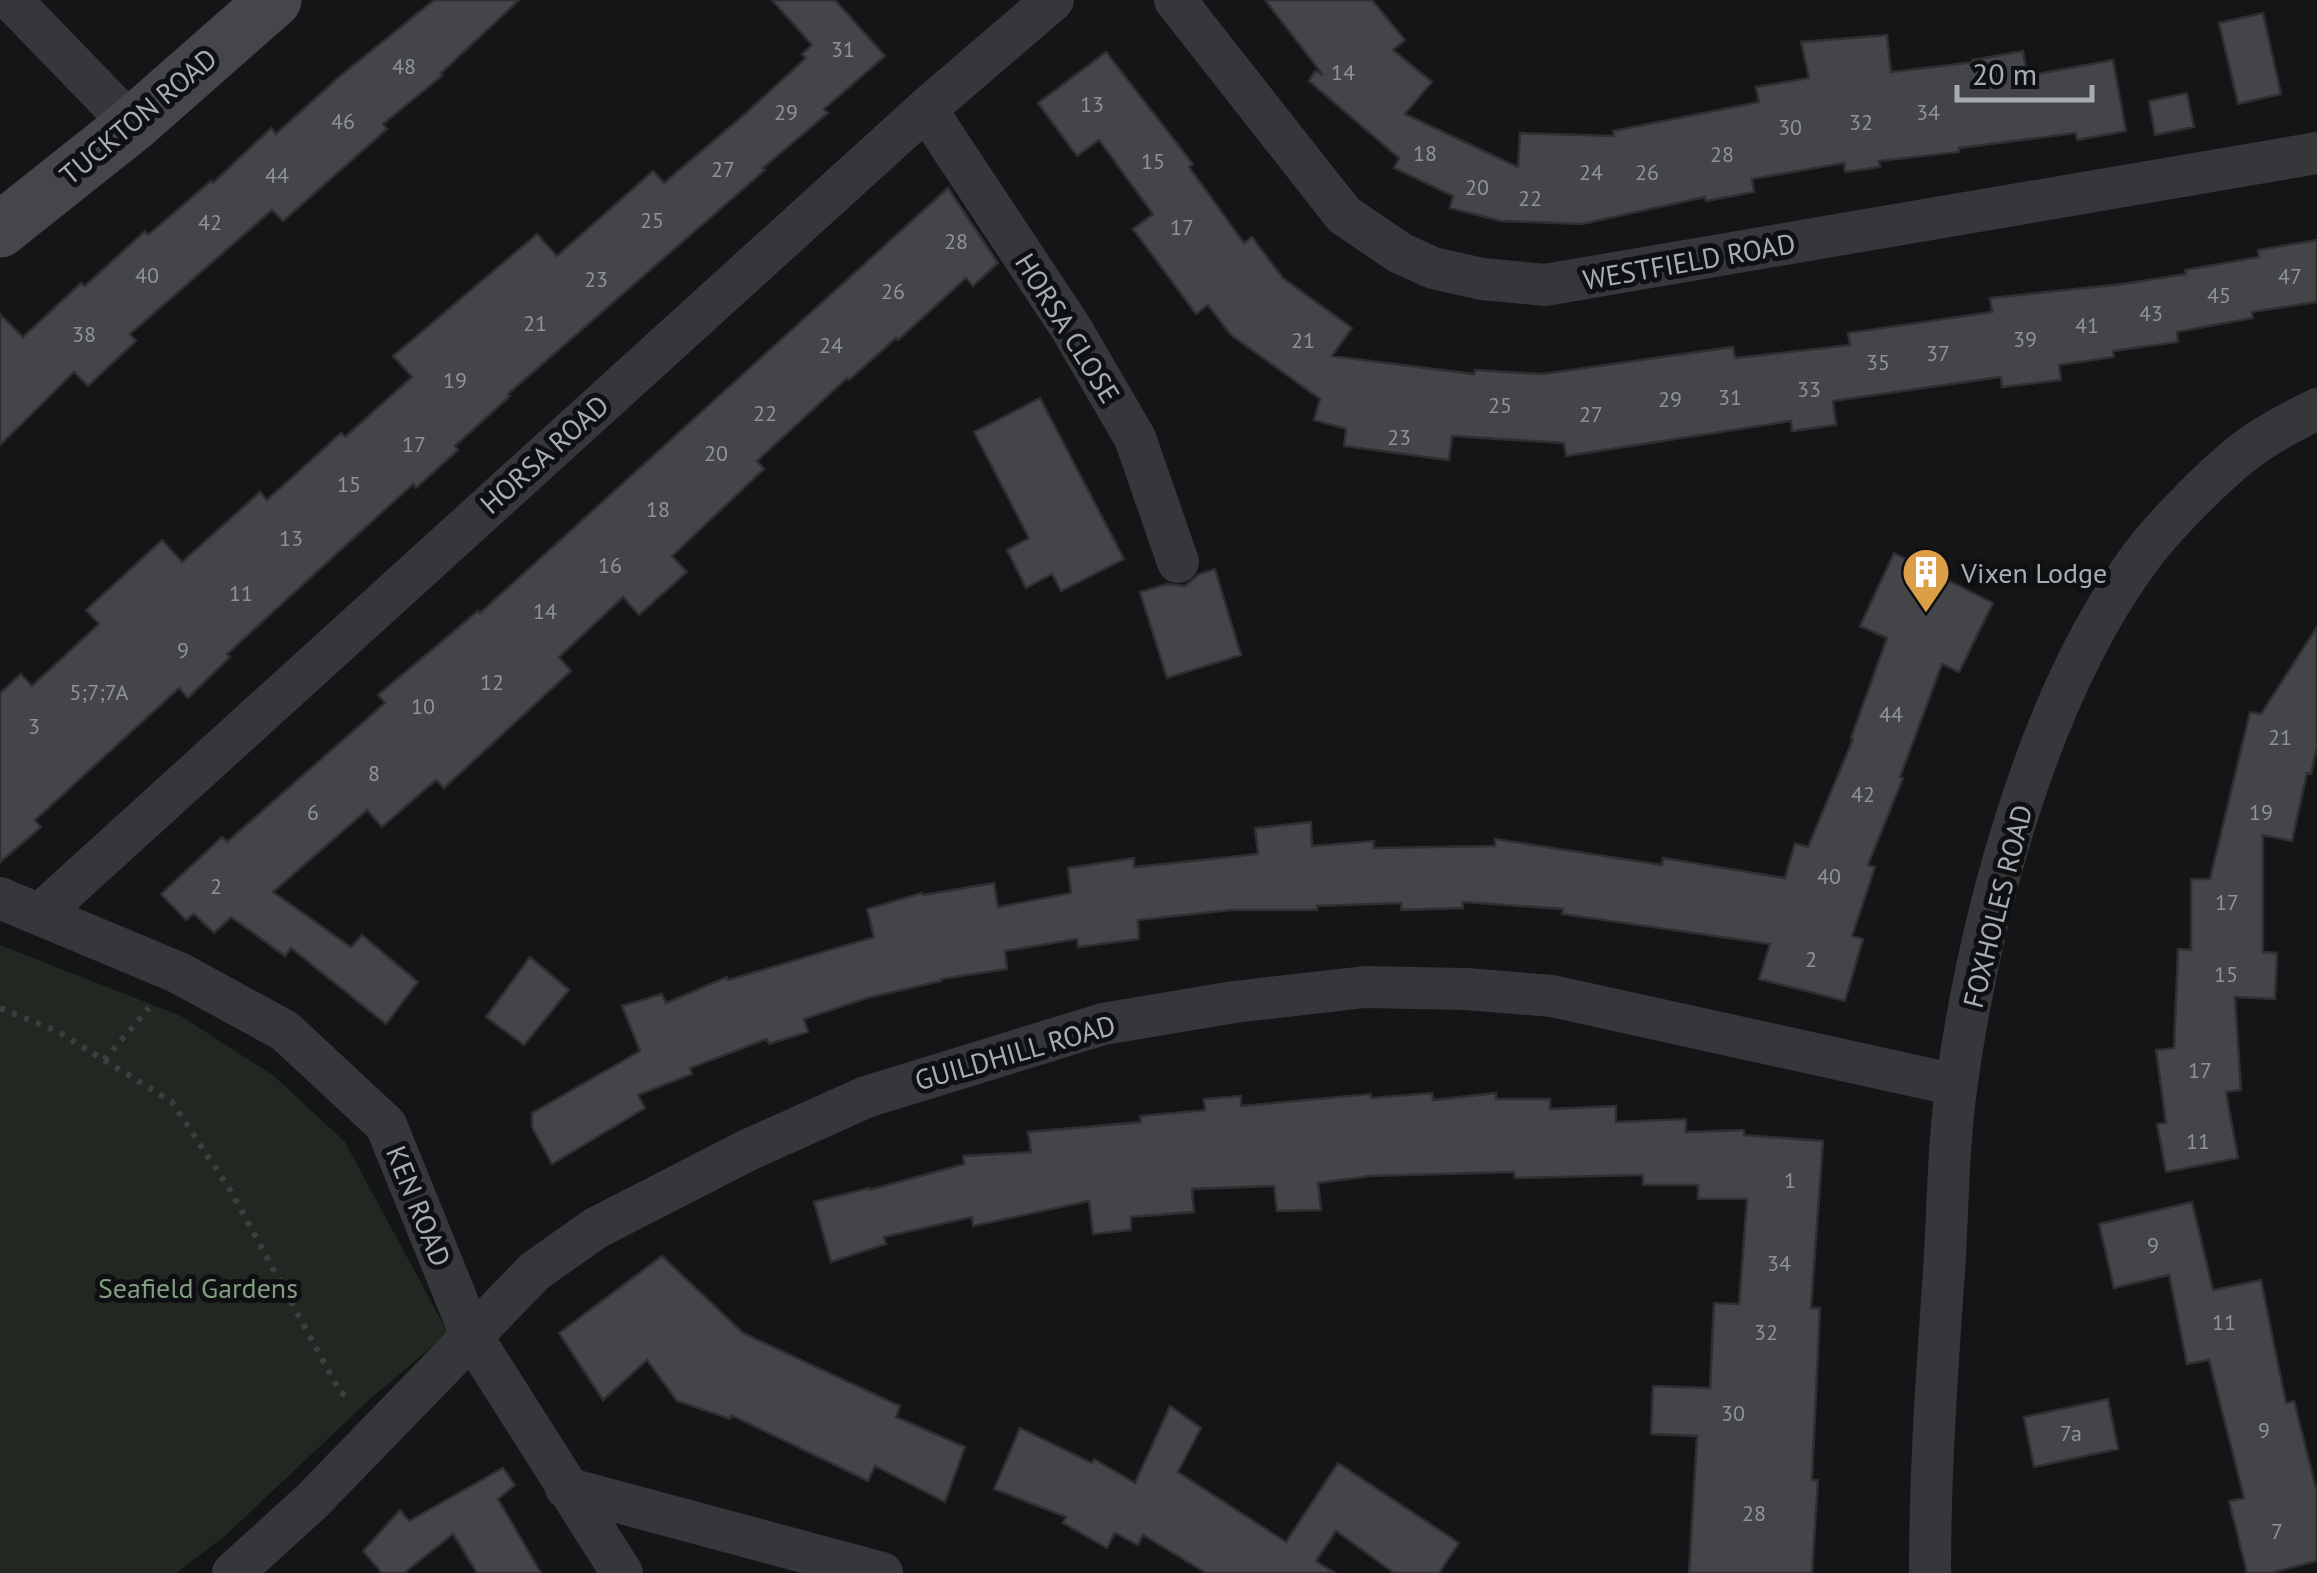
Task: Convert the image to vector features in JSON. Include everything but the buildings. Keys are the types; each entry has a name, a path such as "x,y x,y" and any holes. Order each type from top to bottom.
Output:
{"street":[{"path":"11,0 132,125"},
{"name":"TUCKTON ROAD","path":"0,230 132,125 274,0"},
{"name":"HORSA ROAD","path":"40,914 926,109 1054,0"},
{"name":"WESTFIELD ROAD","path":"1175,0 1344,216 1400,253 1434,268 1482,280 1544,285 2317,153"},
{"name":"HORSA CLOSE","path":"926,109 1071,328 1135,438 1178,562"},
{"name":"FOXHOLES ROAD","path":"1930,1573 1936,1377 1956,1085 1980,948 2018,814 2052,721 2095,631 2136,564 2195,496 2260,440 2317,409"},
{"name":"KEN ROAD","path":"0,898 179,973 285,1031 386,1125 471,1335 622,1573"},
{"name":"GUILDHILL ROAD","path":"233,1573 312,1501 535,1271 596,1228 748,1150 866,1098 1103,1024 1234,1002 1365,987 1466,989 1552,996 1956,1085"},
{"path":"566,1488 882,1573"}],"path":[{"path":"104,1060 179,973"},
{"path":"0,1008 57,1031 172,1102 232,1192 340,1392 389,1420"}],"green space":[{"name":"Seafield Gardens","path":"0,945 181,1016 274,1076 345,1142 448,1333 369,1400 225,1536 176,1573 0,1573"}],"place":[{"name":"Vixen Lodge","path":"1926,614"}]}
